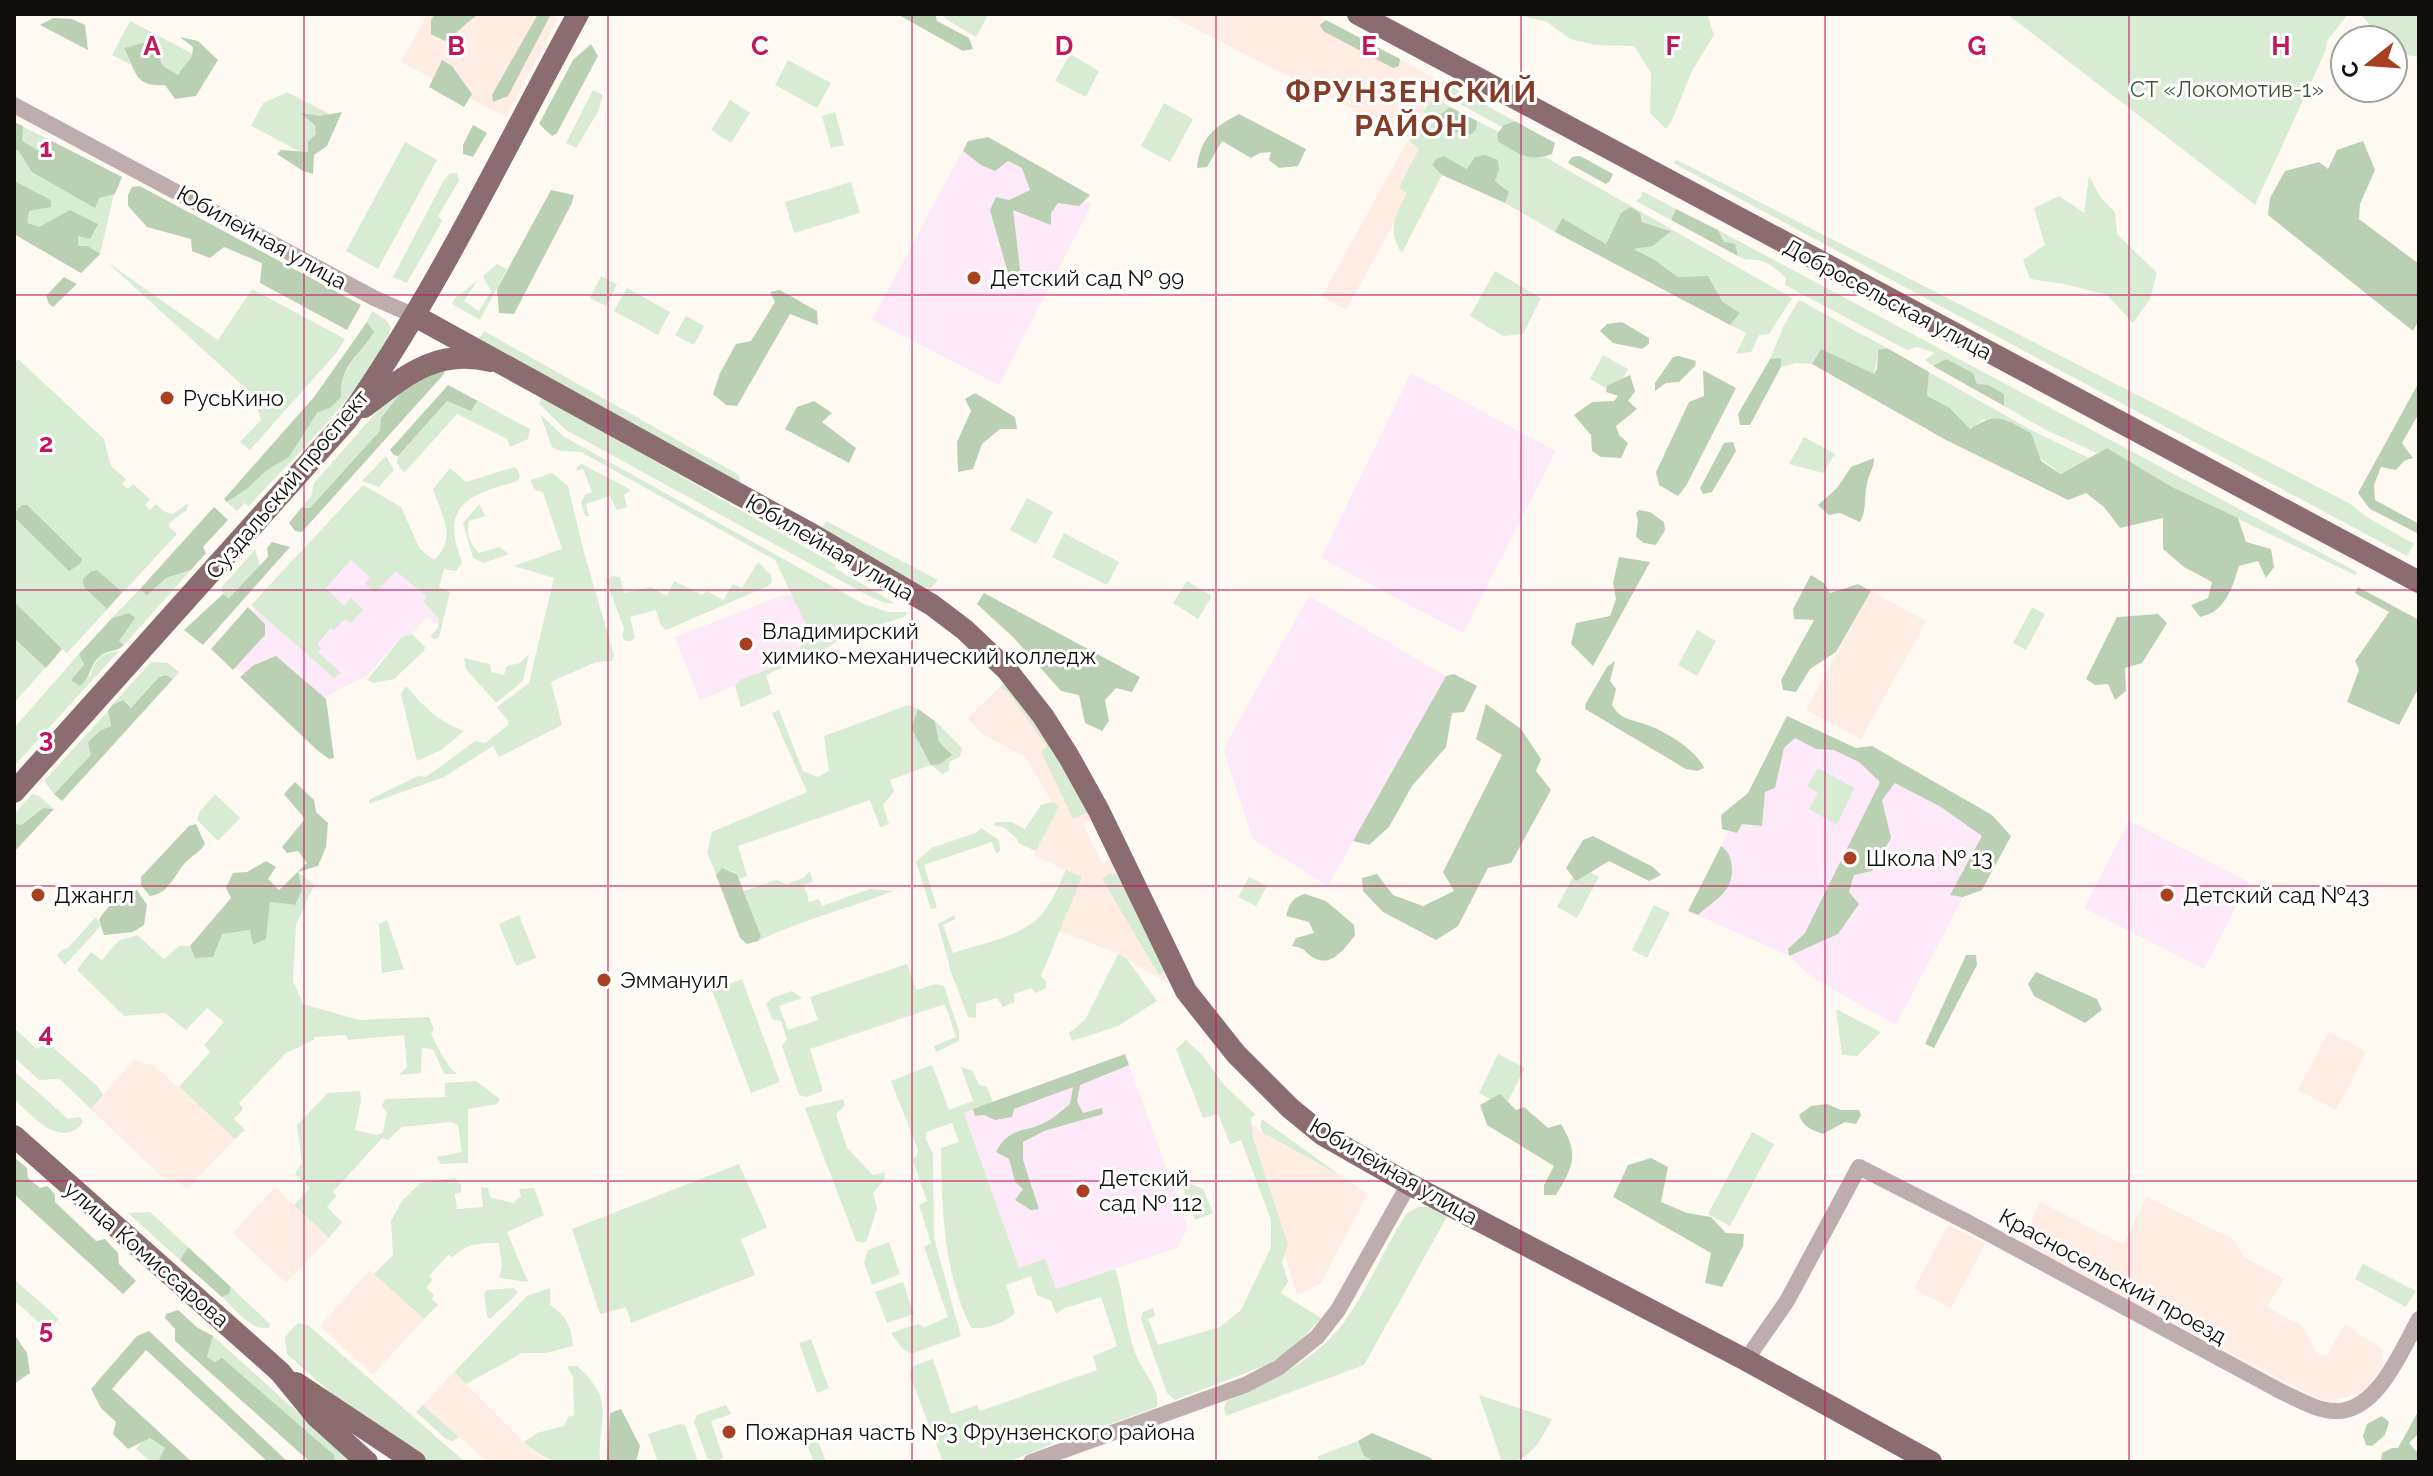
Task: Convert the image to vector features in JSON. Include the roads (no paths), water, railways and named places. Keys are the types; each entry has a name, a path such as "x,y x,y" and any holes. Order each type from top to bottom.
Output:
{"main road":[{"name":"Суздальский проспект","path":"14,792 347,420 385,366 471,219 511,137 578,14"},
{"name":"Добросельская улица","path":"1358,14 2419,582"},
{"name":"Юбилейная улица","path":"415,316 813,535 932,605 965,630 1007,670 1043,716 1069,757 1099,811 1186,991 1236,1054 1290,1108 1323,1135 1409,1184 1746,1360 1931,1462"},
{"path":"347,420 422,366 442,359 462,358 506,365"},
{"name":"улица Комиссарова","path":"14,1136 280,1372 415,1462"},
{"name":"улица Комиссарова","path":"280,1372 316,1416 367,1462"}],"street":[{"name":"Юбилейная улица","path":"14,105 374,298 415,316"},
{"name":"Красносельский проезд","path":"1746,1360 1787,1301 1859,1167 2282,1392 2322,1409 2336,1412 2361,1404 2385,1379 2419,1319"},
{"path":"1031,1462 1245,1385 1278,1368 1317,1337 1338,1310 1409,1184"}],"place":[{"name":"Детский сад № 99","path":"974,278"},
{"name":"РусьКино","path":"167,398"},
{"name":"Владимирский химико-механический колледж","path":"746,644"},
{"name":"Школа № 13","path":"1850,858"},
{"name":"Джангл","path":"38,895"},
{"name":"Детский сад №43","path":"2167,895"},
{"name":"Эммануил","path":"604,980"},
{"name":"Детский сад № 112","path":"1083,1191"},
{"name":"Пожарная часть №3 Фрунзенского района","path":"729,1432"}],"district":[{"name":"ФРУНЗЕНСКИЙ РАЙОН","path":"1412,109"}],"park label":[{"name":"СТ «Локомотив-1»","path":"2227,89"}]}
